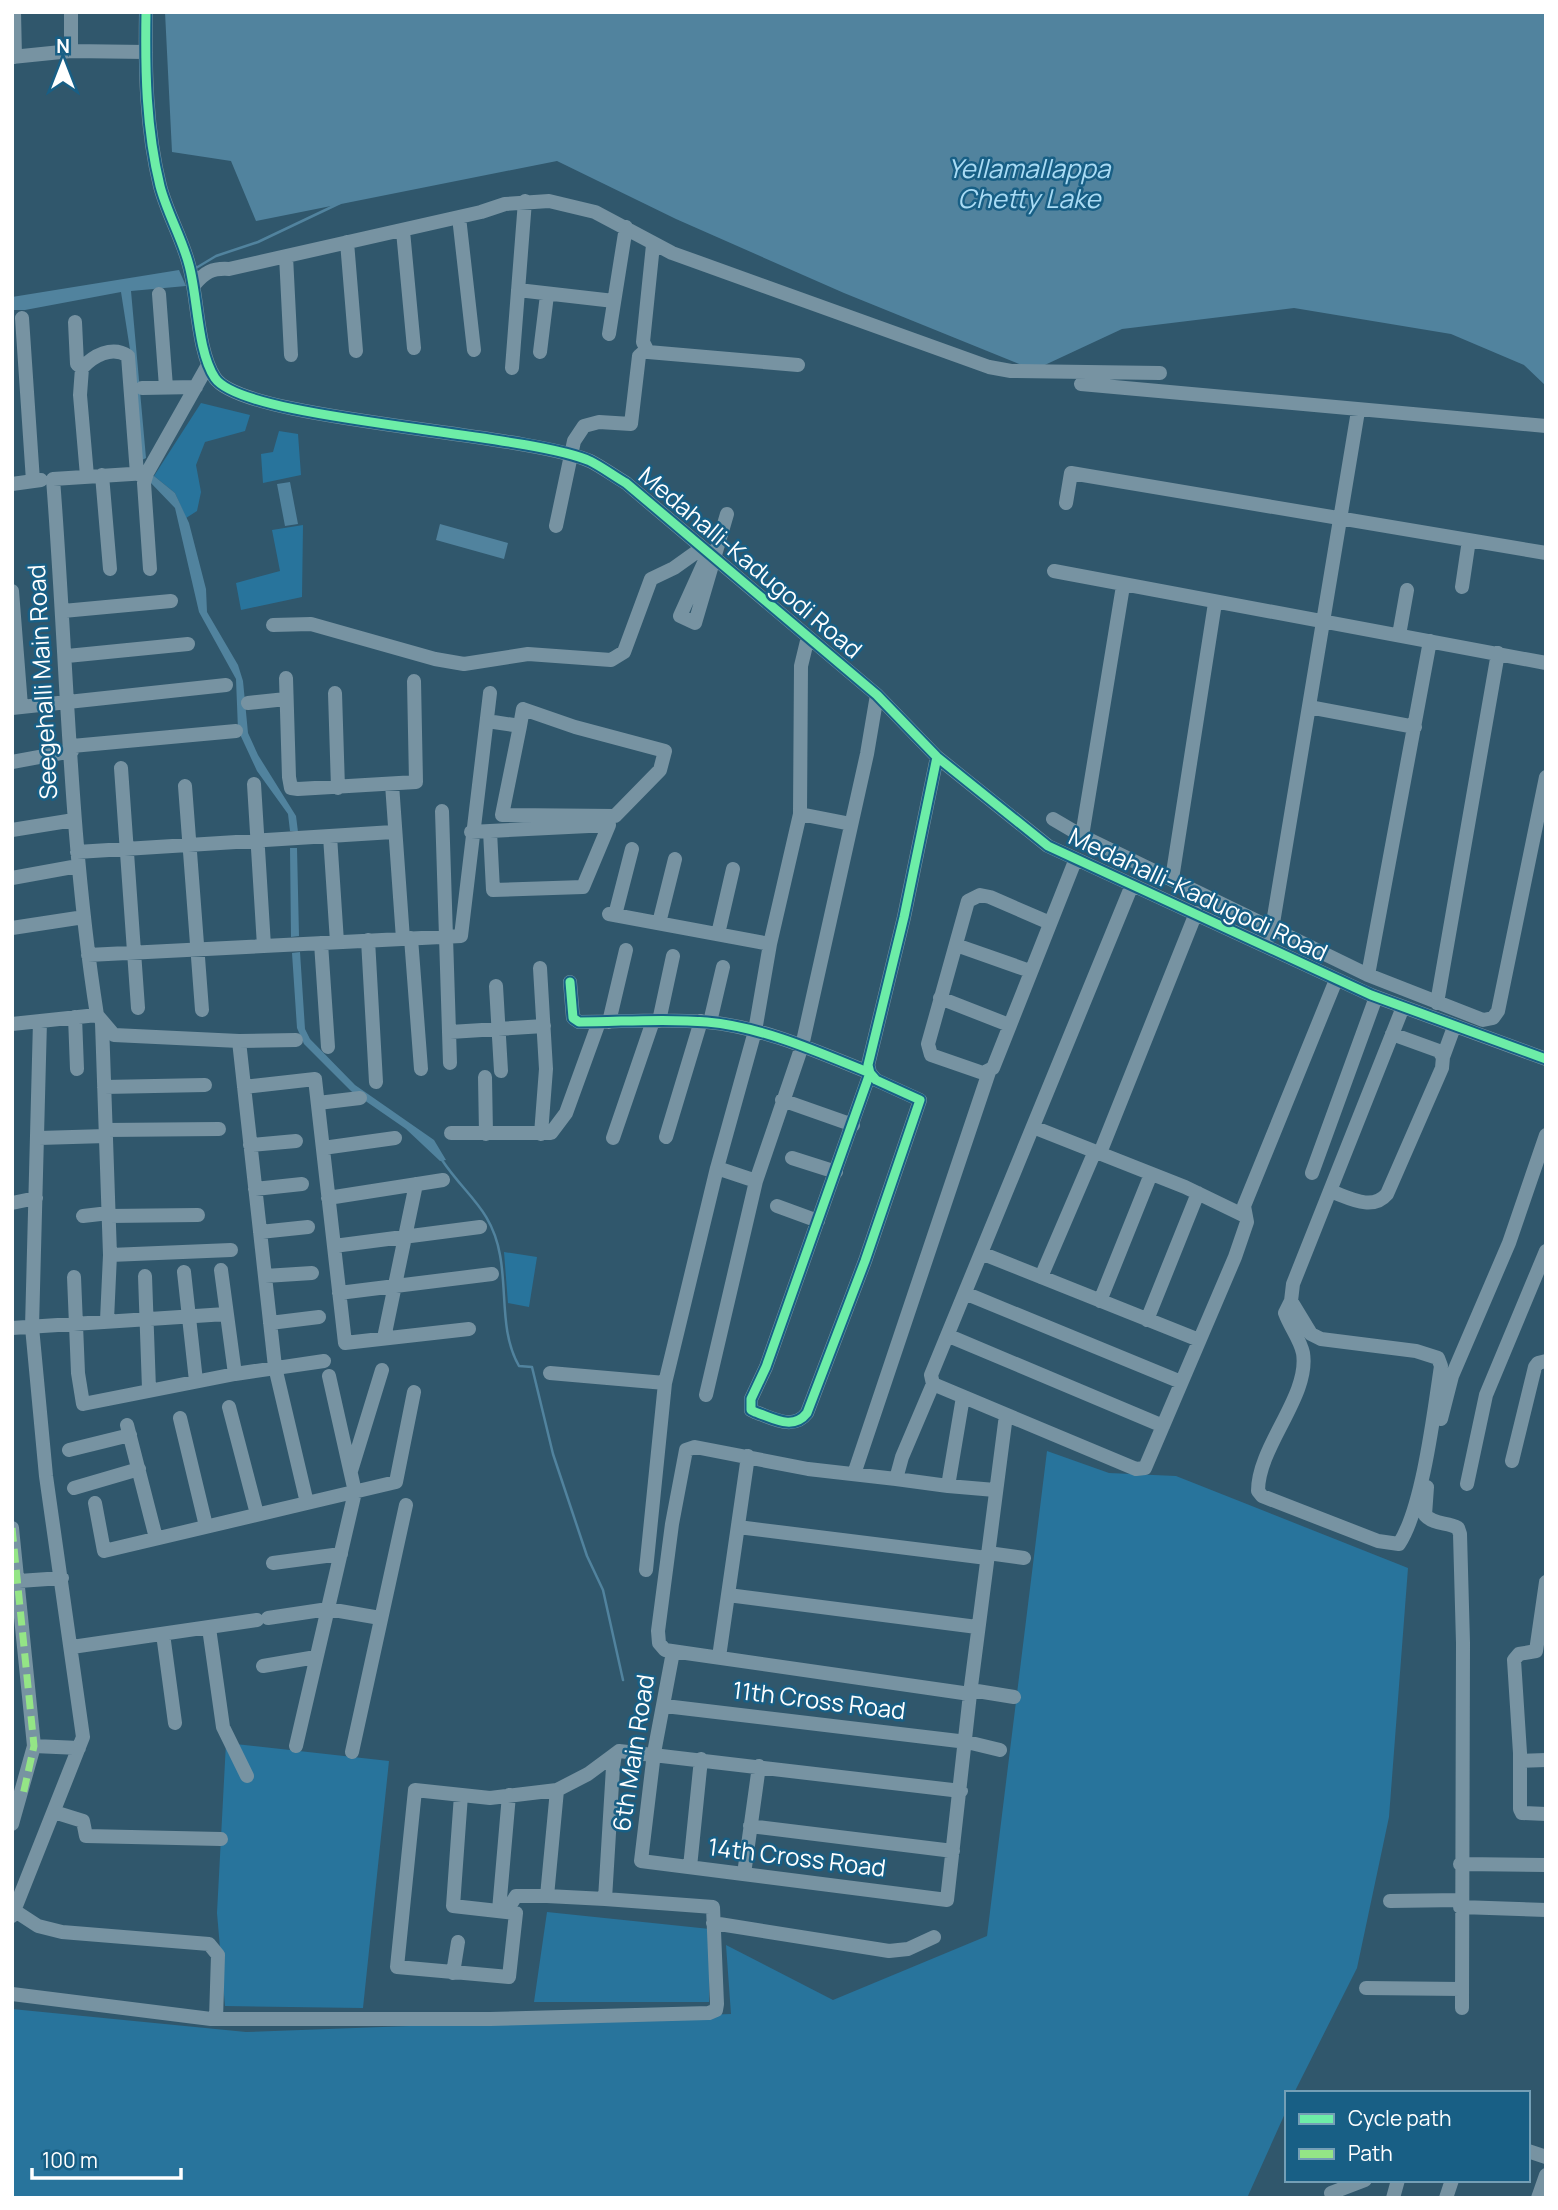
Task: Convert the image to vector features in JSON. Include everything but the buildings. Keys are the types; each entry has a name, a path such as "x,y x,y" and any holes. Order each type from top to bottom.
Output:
{"street":[{"path":"14,12 14,57 71,51 146,52"},
{"path":"71,12 71,51"},
{"path":"142,474 208,365 194,282 184,246 161,189 149,133 146,12"},
{"path":"194,282 205,272 217,268 229,269 525,201 549,201 595,212 653,245 989,367 1011,371 1160,373"},
{"path":"512,368 525,201"},
{"path":"459,217 474,350"},
{"path":"609,334 625,228"},
{"path":"403,231 414,348"},
{"path":"347,242 356,351"},
{"path":"646,350 643,342 653,245"},
{"path":"286,256 291,355"},
{"path":"518,290 614,302"},
{"path":"159,294 166,387"},
{"path":"540,352 547,295"},
{"path":"22,318 33,481"},
{"path":"75,322 77,364 82,368"},
{"path":"646,350 666,355 798,365"},
{"path":"556,526 574,441 584,426 598,422 631,424 639,356 646,350"},
{"path":"110,569 80,395 82,368 102,353 122,352 128,356 144,483 150,569"},
{"name":"Medahalli-Kadugodi Road","path":"208,365 217,381 242,395 283,407 511,443 589,461 626,483 877,695 937,757 1048,846 1075,861 1196,913 1376,997 1546,1059"},
{"path":"1081,384 1546,426"},
{"path":"142,388 196,387"},
{"path":"1269,947 1358,411"},
{"path":"1066,503 1071,473 1546,553"},
{"path":"12,484 142,474"},
{"name":"Seegehalli Main Road","path":"53,479 67,656 74,820 88,955 100,1019 110,1255 107,1320"},
{"path":"708,554 695,623 680,616 708,554 727,514"},
{"path":"1461,587 1469,540"},
{"path":"273,625 311,624 435,659 464,664 528,654 611,660 624,652 651,579 708,554"},
{"path":"1054,571 1546,663"},
{"path":"1082,836 1124,586"},
{"path":"1399,635 1407,590"},
{"path":"12,591 17,707 226,685"},
{"path":"63,611 171,601"},
{"path":"1172,879 1215,603"},
{"path":"646,1570 665,1383 717,1168 755,1031 770,944 800,814 801,666 808,637"},
{"path":"1368,975 1430,641"},
{"path":"67,656 188,645"},
{"path":"1437,1003 1498,653"},
{"path":"286,678 292,788 338,788 416,782 414,681"},
{"path":"335,693 338,788"},
{"path":"88,955 461,936 471,832 490,693"},
{"path":"705,1395 756,1181 802,1046 877,695"},
{"path":"247,703 286,699"},
{"path":"1309,707 1415,727"},
{"path":"523,709 575,727 665,751 660,770 615,816 502,815 520,726 523,709"},
{"path":"487,721 520,726"},
{"path":"12,762 72,748 236,731"},
{"path":"570,982 573,1018 579,1021 705,1022 755,1031 870,1073 877,1080 920,1100 865,1261 807,1413 798,1423 792,1424 751,1410 751,1399 766,1367 870,1073 868,1065 904,916 937,757"},
{"path":"121,768 138,1008"},
{"path":"1053,819 1082,836 1368,975 1483,1020 1493,1018 1498,1011 1546,777"},
{"path":"254,784 264,946"},
{"path":"392,784 393,832 421,1069"},
{"path":"185,786 202,1010"},
{"path":"442,811 450,1063"},
{"path":"800,814 851,824"},
{"path":"12,830 74,820"},
{"path":"471,832 490,831 608,825 583,887 492,890 490,831"},
{"path":"12,878 127,848 393,832"},
{"path":"330,836 337,942"},
{"path":"632,849 612,914 770,944"},
{"path":"659,923 676,859"},
{"path":"854,1474 989,1072 993,1068 1075,861"},
{"path":"718,934 733,869"},
{"path":"896,1479 902,1457 933,1384 931,1375 967,1294 981,1253 1132,885"},
{"path":"989,1072 982,1073 932,1055 928,1044 968,901 980,895 1050,923"},
{"path":"1041,1277 1097,1152 1196,913"},
{"path":"12,928 84,916"},
{"path":"368,940 376,1082"},
{"path":"321,943 327,1047"},
{"path":"956,945 1030,971"},
{"path":"451,1133 551,1133 566,1113 604,1022 625,950"},
{"path":"613,1138 656,1021 673,956"},
{"path":"666,1137 723,967"},
{"path":"540,968 547,1069 541,1134"},
{"path":"933,1384 1136,1469 1145,1468 1235,1257 1247,1222 1244,1206 1336,979"},
{"path":"496,986 501,1071"},
{"path":"1312,1173 1376,997"},
{"path":"940,998 1009,1025"},
{"path":"1290,1301 1311,1334 1321,1339 1416,1351 1438,1358 1441,1366 1431,1434 1410,1520 1399,1544 1378,1541 1262,1496 1258,1491 1276,1435 1303,1372 1301,1346 1285,1313 1293,1284 1403,1007"},
{"path":"75,1017 77,1069"},
{"path":"12,1024 75,1017 100,1019 114,1035 239,1041 296,1040"},
{"path":"40,1021 32,1327 40,1429 83,1737 14,1914 38,1926 62,1932 209,1944 218,1955 216,2018"},
{"path":"450,1032 544,1026"},
{"path":"1330,1191 1368,1203 1382,1200 1387,1194 1442,1068 1443,1057 1454,1027"},
{"path":"1392,1034 1438,1051 1443,1057"},
{"path":"239,1041 275,1367 307,1503"},
{"path":"485,1077 486,1134"},
{"path":"244,1087 315,1079 345,1343 469,1329"},
{"path":"104,1087 205,1086"},
{"path":"318,1103 360,1098"},
{"path":"782,1100 853,1125"},
{"path":"1033,1127 1198,1193 1245,1216"},
{"path":"39,1138 219,1129"},
{"path":"1462,2008 1460,1864 1463,1634 1460,1534 1458,1528 1451,1524 1430,1520 1424,1515 1424,1503 1452,1376 1508,1243 1546,1135"},
{"path":"323,1149 395,1138"},
{"path":"250,1145 296,1141"},
{"path":"792,1158 836,1172"},
{"path":"717,1168 756,1181"},
{"path":"1100,1301 1151,1174"},
{"path":"328,1198 443,1180"},
{"path":"255,1189 302,1184"},
{"path":"384,1338 416,1184"},
{"path":"1147,1320 1198,1193"},
{"path":"12,1203 36,1198"},
{"path":"777,1206 818,1221"},
{"path":"83,1216 198,1214"},
{"path":"260,1231 308,1227"},
{"path":"334,1245 480,1227"},
{"path":"110,1255 231,1250"},
{"path":"1466,1484 1486,1395 1546,1251"},
{"path":"981,1253 1199,1340"},
{"path":"221,1270 235,1374"},
{"path":"184,1272 196,1381"},
{"path":"265,1276 312,1273"},
{"path":"339,1293 492,1273"},
{"path":"145,1276 149,1390"},
{"path":"74,1277 78,1373 83,1404 235,1374 324,1361"},
{"path":"967,1294 1181,1382"},
{"path":"12,1328 226,1314"},
{"path":"270,1323 319,1317"},
{"path":"949,1336 1163,1426"},
{"path":"1512,1461 1535,1367 1546,1361"},
{"path":"350,1472 382,1370"},
{"path":"550,1373 665,1383"},
{"path":"296,1746 355,1492 329,1376"},
{"path":"95,1503 104,1551 396,1482 414,1392"},
{"path":"948,1486 963,1397"},
{"path":"229,1407 257,1514"},
{"path":"750,1826 953,1851 967,1742 970,1692 1006,1415"},
{"path":"180,1418 206,1525"},
{"path":"69,1450 128,1430 156,1538"},
{"path":"995,1490 854,1474 695,1447 686,1450 682,1459 659,1643 665,1650 673,1652 1014,1697"},
{"path":"719,1657 748,1457"},
{"path":"74,1488 139,1469"},
{"path":"352,1752 406,1505"},
{"path":"738,1527 1024,1558"},
{"path":"12,1528 19,1581 18,1648 34,1746 12,1825"},
{"path":"273,1563 341,1554"},
{"path":"19,1581 62,1578"},
{"path":"1546,1582 1541,1651 1519,1654 1514,1660 1521,1761 1520,1812 1546,1814"},
{"path":"728,1595 978,1627"},
{"path":"72,1647 327,1609 380,1618"},
{"path":"209,1628 223,1727 247,1776"},
{"path":"163,1634 175,1723"},
{"name":"6th Main Road","path":"640,1861 654,1753 665,1706 673,1652"},
{"path":"263,1666 316,1657"},
{"name":"11th Cross Road","path":"665,1706 967,1742 1000,1749"},
{"path":"34,1746 79,1748"},
{"path":"461,1795 453,1906 516,1913 509,1977 397,1967 415,1790 490,1798 558,1790 588,1774 619,1751 632,1750 961,1791"},
{"path":"605,1899 615,1754"},
{"path":"690,1867 701,1759"},
{"path":"1521,1761 1546,1760"},
{"path":"744,1874 759,1766"},
{"path":"547,1896 558,1790"},
{"path":"503,1910 509,1795"},
{"path":"54,1812 83,1821 86,1836 221,1839"},
{"name":"14th Cross Road","path":"640,1861 947,1899 953,1851"},
{"path":"1460,1864 1546,1865"},
{"path":"12,1994 216,2018 490,2019 709,2013 716,2010 713,1907 516,1896 503,1910"},
{"path":"1390,1901 1546,1910"},
{"path":"713,1923 889,1951 908,1950 934,1937"},
{"path":"453,1973 458,1942"},
{"path":"1366,1988 1461,1989"},
{"path":"1538,2198 1546,2175"},
{"path":"1332,2190 1358,2182"}],"shaded area":[{"path":"201,403 250,415 245,431 205,442 196,465 201,492 197,511 186,518 175,493 154,476"},
{"path":"279,431 298,434 301,475 263,483 261,454 273,452"},
{"path":"303,525 302,597 241,610 236,583 280,571 272,530"},
{"path":"504,1252 537,1257 529,1307 508,1303"},
{"path":"1047,1451 1109,1473 1176,1476 1408,1568 1389,1817 1357,1968 1295,2091 1285,2091 1285,2113 1247,2198 12,2198 12,2009 246,2032 731,2014 726,1945 833,2000 987,1936"},
{"path":"226,1743 389,1761 363,2008 225,2006 217,1913"},
{"path":"547,1912 710,1929 709,2002 534,2002"}],"water":[{"name":"Yellamallappa Chetty Lake","path":"165,12 1546,12 1546,386 1524,365 1451,334 1294,308 1122,329 1034,370 844,293 676,219 557,161 256,221 231,161 172,152"},
{"path":"179,270 186,286 131,291 146,458 138,462 131,356 121,292 25,310 12,310 12,297"},
{"path":"154,476 175,493 189,523 206,589 207,612 238,665 243,681 248,733 258,755 296,816 298,832 290,831 288,814 257,771 238,730 236,679 199,612 175,508 149,481 148,478"},
{"path":"290,482 298,524 285,526 277,484"},
{"path":"440,524 508,543 504,559 436,540"},
{"path":"290,848 297,848 299,936 291,937"},
{"path":"300,952 305,1029 310,1039 355,1085 434,1140 446,1160 440,1161 406,1129 351,1091 304,1044 297,1028 292,953"}],"waterway":[{"path":"196,268 216,256 258,242 340,203"},
{"path":"442,1160 484,1214 496,1239 502,1269 509,1340 519,1366 532,1367 553,1454 587,1556 603,1590 623,1680"}],"marked path":[{"path":"12,1528 34,1746 23,1795"}],"cycle path":[{"path":"146,12 147,99 155,165 163,196 189,265 201,339 215,378 237,393 277,405 329,416 508,442 590,461 626,483 877,695 937,757 1048,846 1371,995 1546,1059"},
{"path":"570,982 573,1018 579,1022 691,1021 749,1029 870,1073 876,1080 920,1100 865,1261 807,1413 796,1421 782,1422 755,1412 751,1410 751,1399 766,1367 870,1073 868,1065 904,917 937,757"}]}
